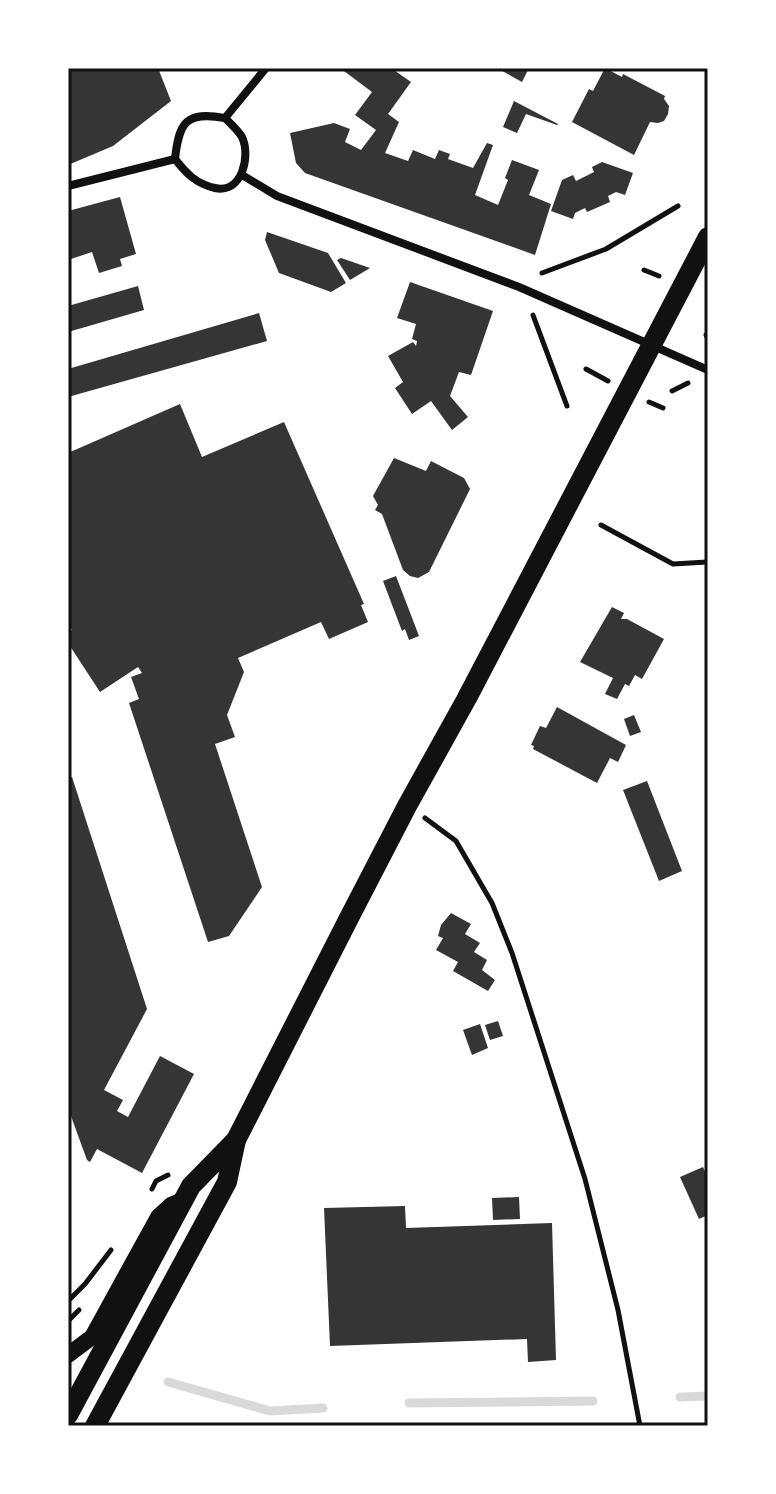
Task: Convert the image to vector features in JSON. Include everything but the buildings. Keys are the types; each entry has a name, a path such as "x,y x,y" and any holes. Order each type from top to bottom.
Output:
{"main road":[{"path":"95,1426 227,1182 236,1140 407,806 475,684 708,237"},
{"path":"68,1415 191,1186 236,1140"},
{"path":"68,1355 92,1337 158,1217 171,1205 183,1200"}],"street":[{"path":"225,118 266,68"},
{"path":"204,114 225,118 241,136 246,156 242,175 227,187 217,189 189,177 175,159 178,133 190,118 204,114"},
{"path":"68,186 175,159"},
{"path":"242,175 277,196 519,287 708,370"}],"path":[{"path":"542,273 606,249 678,206"},
{"path":"531,310 567,406"},
{"path":"601,525 673,564 707,562"},
{"path":"407,806 456,841 492,903 512,953 585,1179 618,1310 640,1426"},
{"path":"68,1301 85,1284 117,1240"}],"waterway":[{"path":"168,1382 270,1411 323,1408"},
{"path":"680,1397 708,1396"},
{"path":"409,1403 593,1401"}]}
